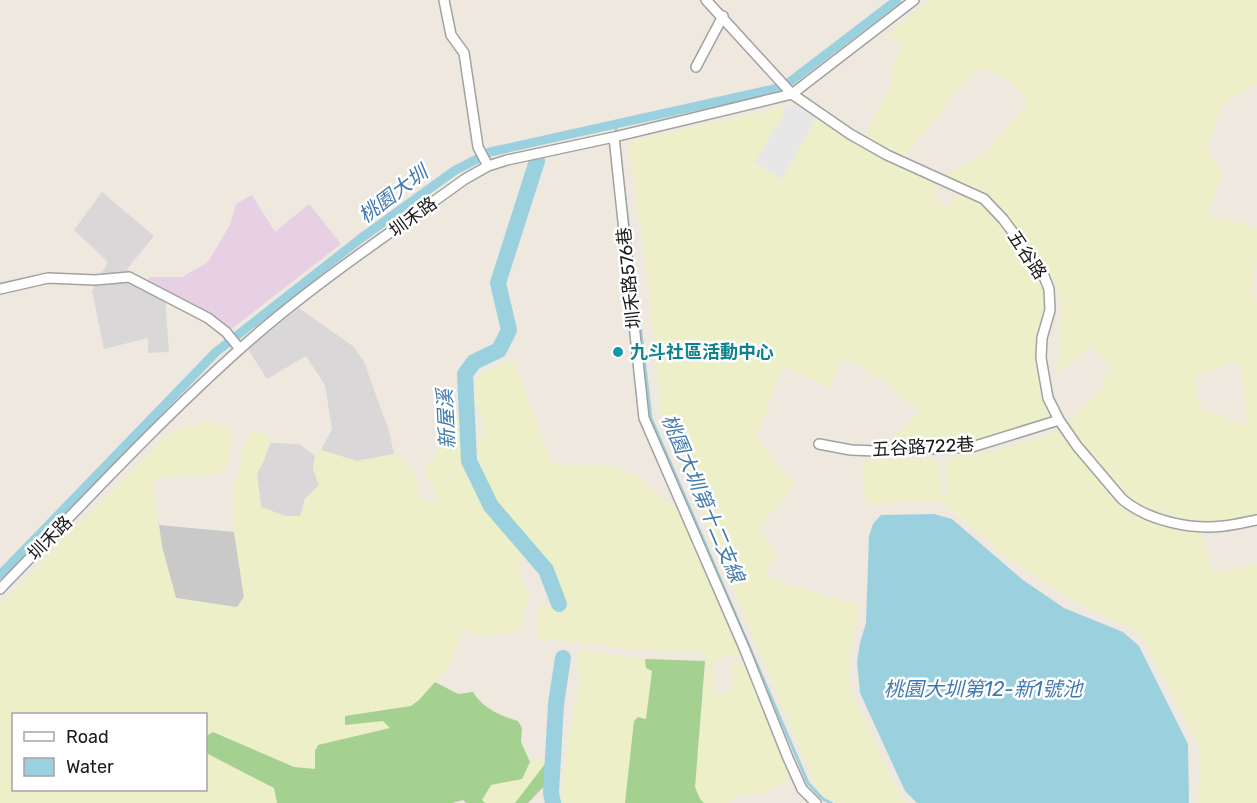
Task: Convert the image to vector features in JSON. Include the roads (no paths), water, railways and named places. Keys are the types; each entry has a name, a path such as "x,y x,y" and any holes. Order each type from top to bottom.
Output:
{"street":[{"path":"444,0 451,35 464,53 479,151 486,164"},
{"name":"五谷路","path":"706,0 789,90 850,134 887,155 984,199 1003,219 1042,271 1049,289 1050,310 1042,338 1041,358 1048,398 1059,420 1077,446 1129,505 1174,523 1223,526 1257,520"},
{"name":"圳禾路","path":"0,589 238,347 328,277 486,164 614,137 789,90 915,0"},
{"path":"696,67 723,16"},
{"name":"圳禾路576巷","path":"614,137 645,418 788,758 802,789 816,803"},
{"path":"0,289 48,278 94,280 129,277 208,318 226,332 238,347"},
{"name":"五谷路722巷","path":"819,444 851,450 877,451 972,447 1059,420"}],"water":[{"name":"桃園大圳第12-新1號池","path":"934,514 952,519 1023,580 1064,608 1123,632 1139,646 1188,744 1189,803 917,803 905,791 860,693 857,662 866,623 869,536 873,524 881,515"}],"waterway":[{"name":"桃園大圳","path":"0,575 216,352 360,239 454,171 490,152 783,87 897,0"},
{"name":"桃園大圳第十二支線","path":"615,124 617,134"},
{"name":"新屋溪","path":"537,161 498,283 509,330 499,350 474,362 465,374 469,461 491,506 546,570 559,604"},
{"name":"桃園大圳第十二支線","path":"621,164 651,418 808,783 823,799 831,803"},
{"name":"新屋溪","path":"553,803 551,793 556,704 563,658"}],"place":[{"name":"九斗社區活動中心","path":"618,352"}]}
